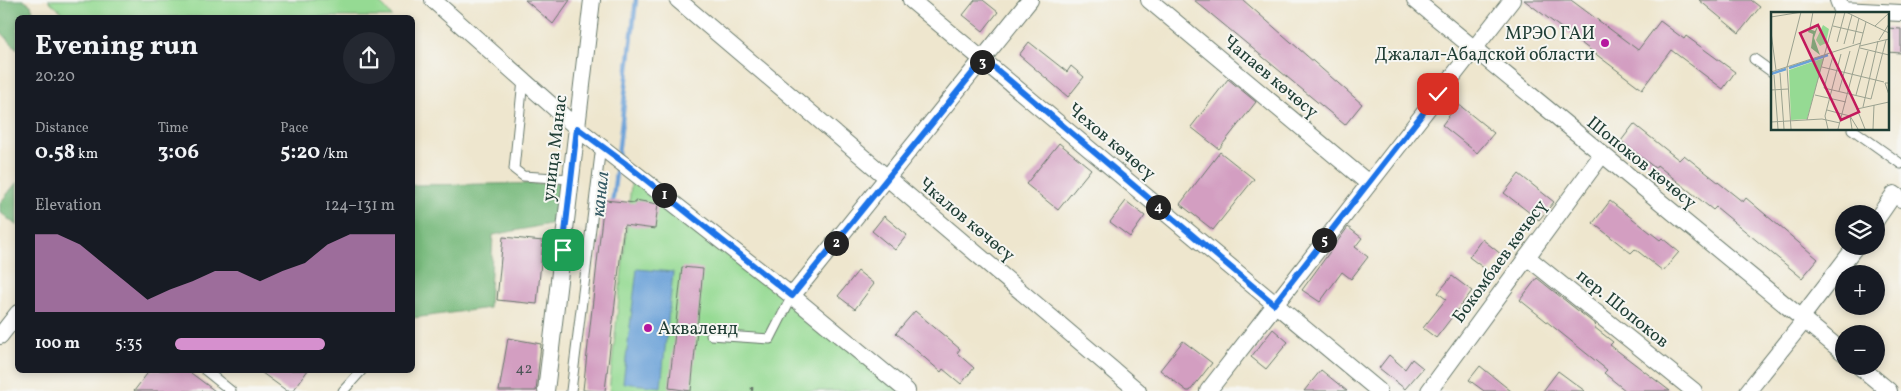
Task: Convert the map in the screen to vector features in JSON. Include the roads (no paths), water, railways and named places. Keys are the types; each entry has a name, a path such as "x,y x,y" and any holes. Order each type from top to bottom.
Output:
{"street":[{"path":"433,0 577,128 603,146 792,296 907,391"},
{"name":"улица Манас","path":"546,391 592,0"},
{"name":"Чкалов көчөсү","path":"678,0 1138,391"},
{"name":"Чехов көчөсү","path":"911,0 984,59 1379,391"},
{"path":"792,296 1030,0"},
{"name":"Чапаев көчөсү","path":"1149,0 1368,183"},
{"name":"Шопоков көчөсү","path":"1415,0 1601,156 1835,346"},
{"path":"1208,391 1512,0"},
{"path":"1838,0 1842,10 1878,12"},
{"path":"1888,12 1901,13"},
{"name":"Бокомбаев көчөсү","path":"1429,391 1601,156"},
{"path":"1885,209 1899,191"},
{"path":"1748,391 1849,255"},
{"name":"пер. Шопоков","path":"1527,257 1694,391"},
{"path":"0,336 15,317"},
{"path":"1870,375 1889,391"}],"lane":[{"path":"1754,58 1771,71"},
{"path":"523,80 514,169 523,176 571,179"},
{"path":"1853,130 1901,164"},
{"path":"571,391 603,146"},
{"path":"711,335 770,338 792,296"},
{"path":"208,373 227,390"},
{"path":"343,391 359,373"}],"water":[{"name":"Акваленд","path":"637,269 673,272 661,387 623,383"}],"waterway":[{"name":"канал","path":"618,155 636,0"},
{"name":"канал","path":"612,205 617,165"}],"place":[{"name":"МРЭО ГАИ Джалал-Абадской области","path":"1605,43"},
{"name":"Акваленд","path":"648,328"}]}
